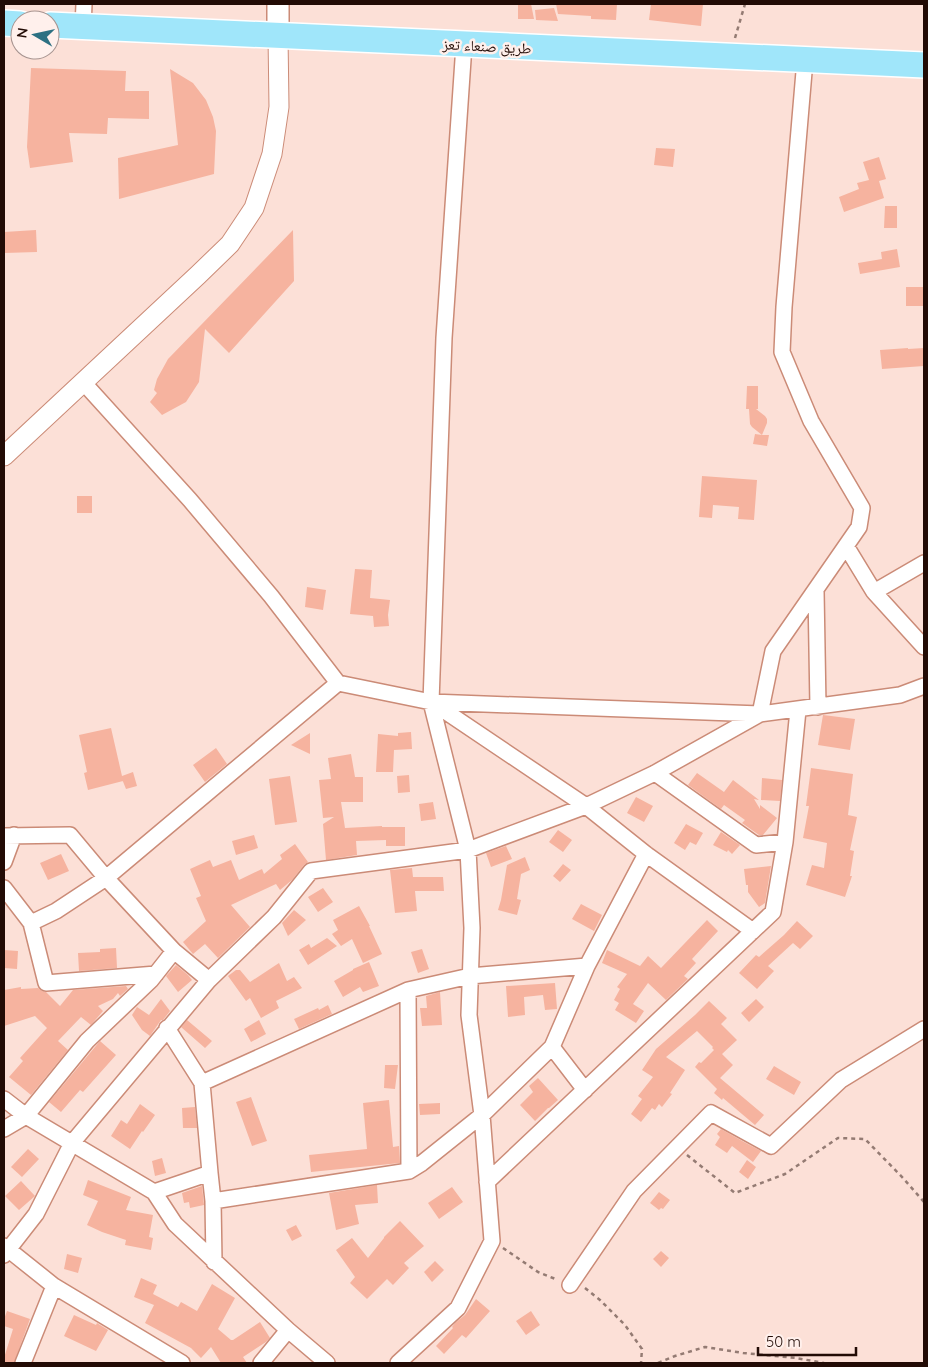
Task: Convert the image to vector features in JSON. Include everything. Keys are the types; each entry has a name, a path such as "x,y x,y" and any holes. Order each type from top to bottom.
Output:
{"highway":[{"name":"طريق صنعاء تعز","path":"60,22 84,15 278,36 924,66"}],"main road":[{"path":"278,4 278,36"}],"street":[{"path":"4,456 230,244 254,208 272,154 279,107 278,36"},
{"path":"398,1363 458,1308 492,1241 482,1115 468,1015 472,928 468,850 431,702 444,338 464,45"},
{"path":"182,1363 54,1286 5,1250 36,1214 72,1143 209,980 274,917 310,871 468,850 586,806 656,772 760,714 774,651 859,527 862,508 811,422 782,352 784,307 805,60"},
{"path":"83,382 190,500 271,596 338,682 431,702 760,714 900,695 924,686"},
{"path":"846,546 874,592 924,647"},
{"path":"874,592 924,563"},
{"path":"816,591 818,707"},
{"path":"32,923 56,911 106,878 338,682"},
{"path":"431,702 586,806 646,854 753,931"},
{"path":"487,1182 773,912 785,842 798,710"},
{"path":"656,772 756,845 785,842"},
{"path":"4,862 9,836 70,835 106,878 174,951 209,980"},
{"path":"213,1201 410,1171 482,1115 552,1047 587,966 646,854"},
{"path":"4,888 32,923 46,983 156,974"},
{"path":"4,1129 26,1116 87,1041 151,980 174,951"},
{"path":"202,1083 408,990 470,976 587,966"},
{"path":"408,990 410,1171"},
{"path":"167,1028 202,1083 213,1201 214,1262"},
{"path":"570,1285 634,1191 710,1113 771,1146 841,1080 924,1029"},
{"path":"552,1047 585,1090"},
{"path":"4,1099 26,1116 154,1192 175,1224 288,1330 327,1363"},
{"path":"154,1192 210,1173"},
{"path":"23,1363 54,1286"},
{"path":"260,1363 288,1330"}],"path":[{"path":"730,57 745,4"},
{"path":"677,1147 735,1192 785,1174 838,1138 865,1139 904,1178 924,1202"},
{"path":"658,1363 705,1347 824,1363"}],"building":[{"path":"518,4 531,4 534,19 518,19"},
{"path":"556,4 617,4 616,20 591,19 591,16 558,14"},
{"path":"651,4 703,4 701,26 649,20"},
{"path":"554,8 558,21 536,20 535,10"},
{"path":"31,68 126,71 125,91 149,91 149,119 108,118 107,134 69,133 73,162 30,168 27,147"},
{"path":"170,69 193,83 206,100 216,131 214,174 119,199 118,158 178,145"},
{"path":"656,148 675,149 673,167 654,165"},
{"path":"879,157 886,179 879,181 884,198 844,212 839,197 859,189 857,183 869,180 863,162"},
{"path":"885,206 897,206 897,228 884,228"},
{"path":"36,230 37,252 4,253 4,232"},
{"path":"293,230 294,281 229,353 205,329 199,382 186,402 162,415 150,402 157,393 154,390 157,379 168,359"},
{"path":"897,249 900,267 860,274 858,263 882,259 881,252"},
{"path":"906,287 924,287 924,306 906,306"},
{"path":"924,348 924,366 882,369 880,350"},
{"path":"747,386 758,386 758,409 756,409 767,419 762,435 750,424 749,409 746,409"},
{"path":"755,434 769,435 767,446 753,444"},
{"path":"702,476 757,480 754,520 738,519 739,507 713,505 712,518 699,517"},
{"path":"77,496 92,496 92,513 77,513"},
{"path":"355,569 372,570 370,598 390,600 389,626 374,627 373,616 350,614"},
{"path":"307,587 326,590 323,610 305,607"},
{"path":"823,715 855,719 850,750 818,745"},
{"path":"111,728 122,776 133,772 137,786 126,789 123,781 88,790 84,773 87,772 79,735"},
{"path":"411,732 412,749 394,750 393,772 376,772 378,734 398,736 398,733"},
{"path":"310,733 310,754 291,745"},
{"path":"216,748 227,764 205,782 193,765"},
{"path":"351,754 355,777 363,777 363,802 341,802 345,828 405,827 405,846 386,846 386,840 356,841 357,855 326,860 323,824 334,817 323,818 319,780 331,779 328,758"},
{"path":"811,768 853,774 848,815 857,817 850,850 854,851 850,876 852,876 845,897 806,885 812,865 824,868 827,843 803,838 809,806 806,806"},
{"path":"697,773 724,792 733,780 759,800 754,799 760,809 760,805 777,818 763,835 759,835 742,823 745,820 724,805 721,809 688,785"},
{"path":"409,775 410,792 398,793 397,776"},
{"path":"290,776 297,822 275,825 269,779"},
{"path":"762,778 782,780 780,801 761,800"},
{"path":"636,797 653,806 644,822 627,813"},
{"path":"433,802 436,819 421,821 419,804"},
{"path":"686,824 703,833 696,845 690,842 685,850 674,843"},
{"path":"558,830 572,840 563,852 549,842"},
{"path":"721,832 740,845 732,854 728,850 727,852 713,845"},
{"path":"254,835 258,848 236,855 232,841"},
{"path":"295,844 308,862 292,880 280,890 276,884 231,905 250,927 218,958 205,944 193,954 183,942 206,921 196,898 201,896 190,869 210,860 213,867 231,860 239,880 262,869 264,874 282,859 280,855"},
{"path":"506,846 512,859 491,867 486,853"},
{"path":"61,854 69,871 48,880 40,863"},
{"path":"525,857 530,870 521,874 517,899 521,900 517,915 498,910 507,865"},
{"path":"563,864 571,870 560,882 553,876"},
{"path":"771,866 765,903 759,907 748,892 744,869"},
{"path":"412,868 413,877 443,877 444,891 415,891 417,911 395,913 390,870"},
{"path":"323,888 333,902 318,912 308,897"},
{"path":"581,904 602,915 594,931 572,919"},
{"path":"359,906 382,954 363,963 352,939 341,946 332,934 338,930 333,920"},
{"path":"294,910 306,920 288,936 282,923"},
{"path":"707,920 718,931 692,959 696,963 684,976 688,979 666,1000 648,983 633,1004 644,1011 636,1023 615,1010 619,1003 614,1000 620,989 617,987 627,974 602,963 607,950 640,966 648,956 661,968"},
{"path":"797,921 813,936 800,949 793,943 768,966 774,971 757,989 739,973 756,955 759,957"},
{"path":"327,938 337,946 308,965 299,950 309,944 311,948"},
{"path":"116,948 117,968 79,971 78,953 100,952 100,949"},
{"path":"422,949 429,969 418,973 411,952"},
{"path":"4,950 18,951 17,969 4,968"},
{"path":"369,962 379,986 363,992 360,987 343,997 334,981"},
{"path":"279,963 287,981 294,977 302,988 276,1001 279,1008 261,1018 250,998 246,1001 228,976 236,970 240,970 250,982"},
{"path":"176,965 192,980 178,992 166,976"},
{"path":"555,983 557,1009 545,1010 543,995 524,997 525,1015 508,1017 506,986"},
{"path":"126,986 128,989 120,996 118,993 113,999 98,1006 103,1011 91,1025 81,1017 58,1041 68,1050 31,1095 9,1077 23,1061 20,1058 47,1028 35,1016 4,1026 4,990 21,987 21,989 38,988 46,992 60,1006 73,990"},
{"path":"440,992 442,1025 422,1026 420,1008 427,1008 426,996"},
{"path":"161,999 170,1011 150,1036 142,1030 132,1015 137,1007 149,1015"},
{"path":"756,999 764,1007 749,1022 741,1013"},
{"path":"709,1001 727,1018 721,1024 737,1040 722,1054 733,1065 720,1078 764,1115 755,1125 723,1098 722,1100 714,1093 717,1089 695,1067 714,1050 697,1031 666,1057 685,1070 670,1093 672,1094 662,1107 659,1104 655,1110 652,1108 641,1122 631,1114 642,1099 638,1096 653,1077 642,1070 656,1049"},
{"path":"328,1005 332,1014 299,1029 294,1019"},
{"path":"187,1020 212,1041 205,1048 181,1027"},
{"path":"259,1020 266,1034 251,1042 244,1029"},
{"path":"100,1041 116,1055 83,1092 80,1090 61,1112 49,1102"},
{"path":"385,1065 398,1065 395,1089 384,1088"},
{"path":"774,1066 801,1082 794,1095 766,1079"},
{"path":"538,1078 558,1100 535,1121 520,1105 533,1092 529,1086"},
{"path":"251,1097 267,1141 252,1146 236,1102"},
{"path":"389,1100 393,1147 399,1146 400,1163 311,1172 309,1155 367,1149 363,1103"},
{"path":"440,1103 440,1114 420,1115 419,1104"},
{"path":"140,1104 155,1115 130,1149 111,1136 121,1120 127,1124"},
{"path":"195,1107 197,1128 183,1128 182,1108"},
{"path":"721,1129 761,1151 753,1162 732,1146 727,1153 715,1145 720,1137 717,1134"},
{"path":"28,1149 39,1159 22,1177 11,1167"},
{"path":"162,1158 166,1173 155,1176 152,1161"},
{"path":"747,1160 756,1167 748,1179 739,1172"},
{"path":"88,1180 131,1197 126,1210 153,1215 149,1237 153,1238 151,1250 125,1245 126,1240 87,1225 98,1201 83,1195"},
{"path":"21,1181 35,1196 19,1210 5,1196"},
{"path":"377,1185 378,1203 355,1205 359,1224 336,1230 329,1193"},
{"path":"202,1186 204,1205 190,1208 189,1202 184,1203 182,1193"},
{"path":"452,1187 463,1202 439,1219 428,1203"},
{"path":"659,1192 670,1200 663,1209 659,1210 650,1203"},
{"path":"400,1221 424,1246 404,1263 409,1268 393,1285 387,1279 367,1299 350,1283 355,1277 336,1250 352,1238 368,1258 384,1237"},
{"path":"296,1225 302,1236 292,1241 286,1230"},
{"path":"661,1251 669,1258 661,1267 653,1259"},
{"path":"67,1254 82,1258 78,1273 64,1269"},
{"path":"435,1261 444,1270 432,1282 424,1272"},
{"path":"141,1278 157,1285 153,1294 178,1307 181,1302 197,1311 212,1284 235,1298 218,1329 233,1340 260,1322 270,1338 243,1357 247,1363 221,1363 211,1347 201,1358 191,1348 145,1323 154,1305 134,1297"},
{"path":"476,1299 490,1311 466,1338 462,1335 444,1354 436,1346 453,1328 455,1323 465,1315"},
{"path":"7,1311 30,1319 14,1363 4,1363 13,1329 4,1326"},
{"path":"531,1311 540,1325 526,1335 516,1321"},
{"path":"74,1315 96,1325 97,1323 108,1330 96,1351 64,1336"}]}
